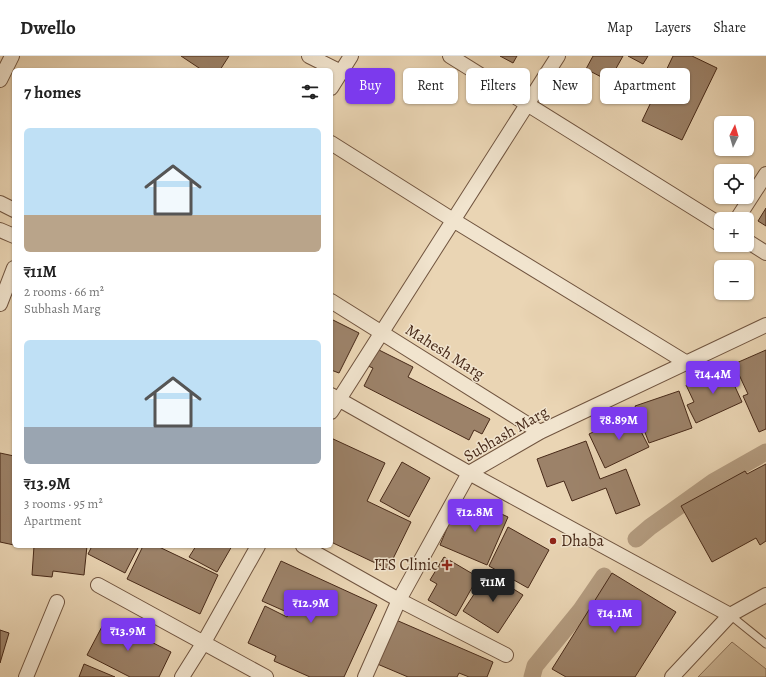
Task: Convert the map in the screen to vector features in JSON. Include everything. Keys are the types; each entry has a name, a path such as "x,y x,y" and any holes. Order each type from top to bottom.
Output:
{"street":[{"path":"0,80 12,56"},
{"path":"309,56 341,72"},
{"path":"333,85 351,56"},
{"path":"450,56 469,68"},
{"path":"530,99 558,56"},
{"path":"714,221 527,104 381,332 334,397 469,473 730,615"},
{"path":"333,144 453,220 687,363"},
{"path":"741,212 766,174"},
{"path":"0,203 12,209"},
{"path":"0,230 12,235"},
{"path":"754,245 766,253"},
{"path":"0,304 12,273"},
{"name":"Mahesh Marg","path":"333,301 540,432"},
{"name":"Subhash Marg","path":"365,677 399,600 469,473 540,432 766,325"},
{"path":"182,677 204,642 257,548"},
{"path":"307,548 399,600 506,655"},
{"path":"98,585 266,677"},
{"path":"672,677 730,615 766,595"},
{"path":"26,677 57,602"}],"lane":[{"path":"730,615 766,644"}],"shaded area":[{"path":"732,642 766,669 766,677 698,677"}],"building":[{"path":"181,56 229,56 221,68 199,68"},
{"path":"500,56 517,56 513,63"},
{"path":"593,56 623,56 616,68 600,68 600,76 592,72 592,68 587,68"},
{"path":"628,56 648,56 643,64"},
{"path":"673,56 692,56 717,68 682,140 642,121 650,104 690,104 690,68 667,68"},
{"path":"766,208 766,226 758,221"},
{"path":"333,320 359,333 339,373 333,371"},
{"path":"377,349 413,367 408,377 490,419 482,434 474,430 469,440 364,386 373,368 368,366"},
{"path":"766,350 766,429 759,432 743,396 748,394 734,364"},
{"path":"726,367 742,402 696,423 687,405 694,402 686,385"},
{"path":"679,391 692,428 649,443 635,406"},
{"path":"632,414 649,447 605,468 589,434"},
{"path":"333,439 385,463 367,501 411,522 388,569 333,543"},
{"path":"586,441 600,479 626,469 640,505 616,514 606,488 572,501 564,481 547,487 537,459"},
{"path":"0,453 12,456 12,545 0,542"},
{"path":"402,462 430,478 409,517 380,501"},
{"path":"766,464 766,541 760,545 756,538 712,562 681,506 745,471 747,474"},
{"path":"467,502 481,508 482,505 508,517 487,565 440,545 450,521 457,524"},
{"path":"508,527 549,550 528,588 489,566"},
{"path":"34,548 87,548 84,575 53,571 52,577 32,575"},
{"path":"91,548 138,548 125,573 88,554"},
{"path":"142,548 161,548 218,575 200,614 127,579"},
{"path":"195,548 231,548 217,572 189,557"},
{"path":"444,557 478,577 456,616 428,600 437,584 430,580"},
{"path":"281,561 377,605 344,677 310,677 274,661 276,656 248,643 265,606 287,617 289,613 262,601"},
{"path":"488,573 523,595 498,633 463,611"},
{"path":"612,573 676,612 635,677 566,677 552,669"},
{"path":"106,619 171,652 159,677 130,677 87,655"},
{"path":"396,620 493,662 487,677 469,677 459,673 457,677 408,677 375,663"},
{"path":"0,630 9,633 0,663"},
{"path":"84,664 115,677 79,677"}],"waterway":[{"path":"636,539 650,527 713,482 766,452"},
{"path":"532,677 535,666 580,611 604,576"}],"place":[{"name":"Dhaba","path":"553,541"},
{"name":"ITS Clinic","path":"447,565"}]}
